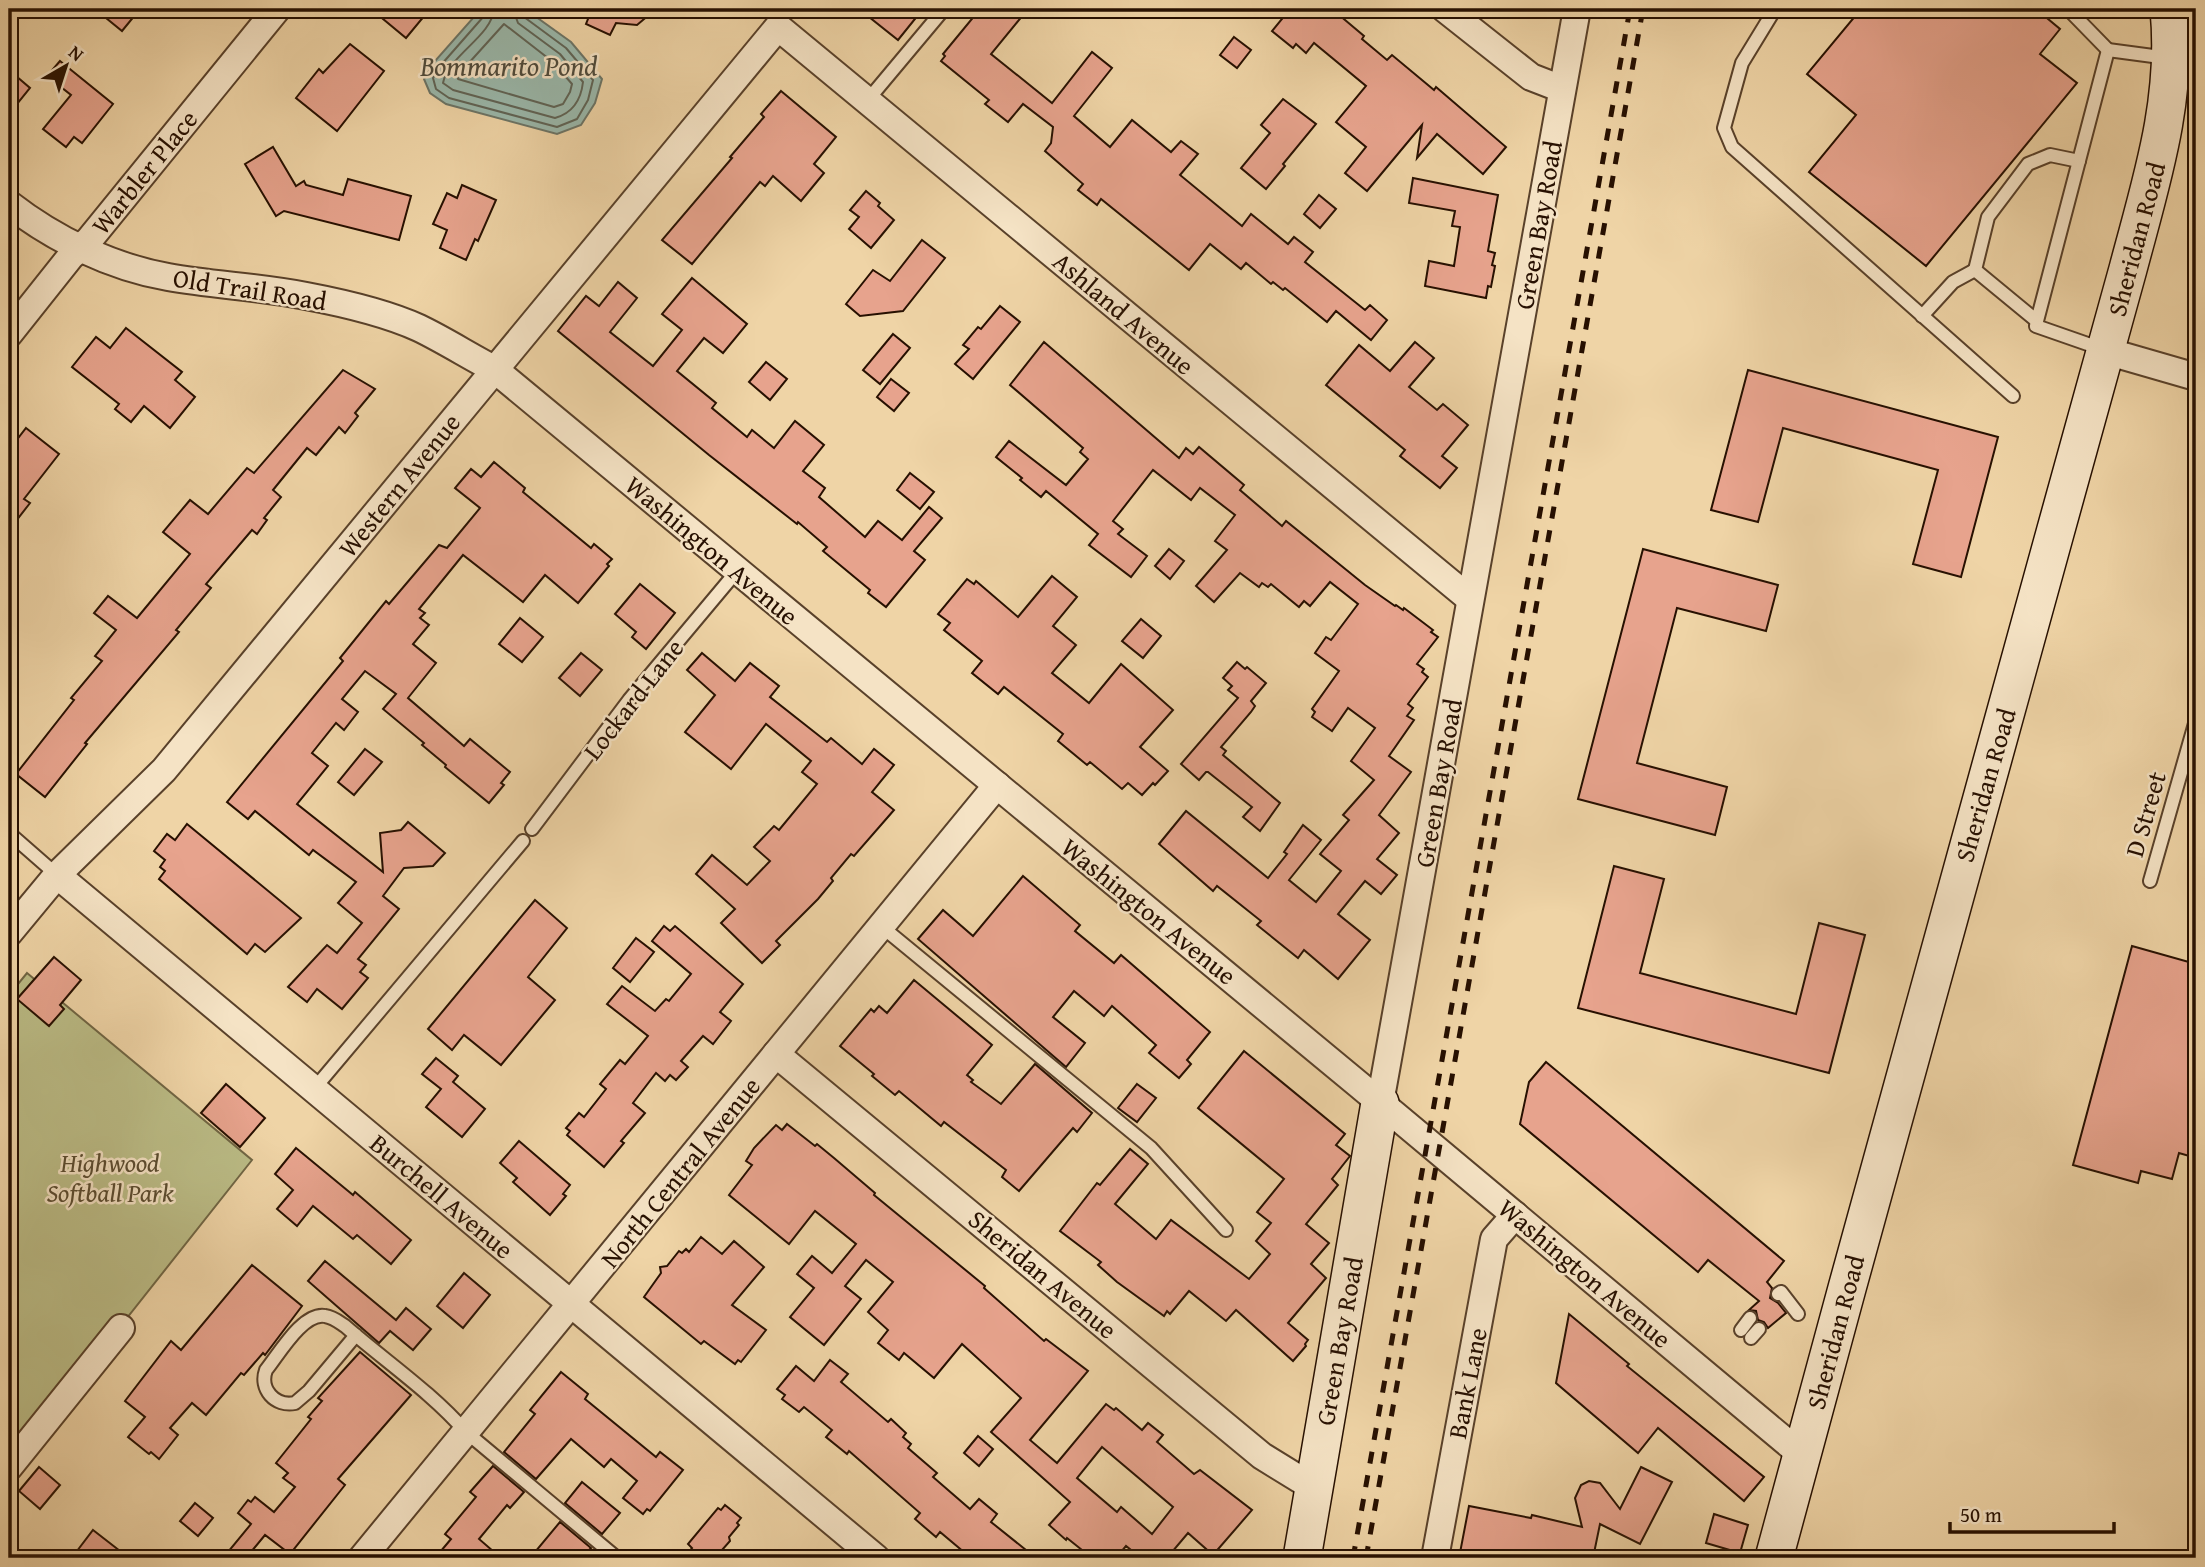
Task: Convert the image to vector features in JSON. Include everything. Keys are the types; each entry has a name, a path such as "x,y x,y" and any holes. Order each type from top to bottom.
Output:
{"main road":[{"name":"Sheridan Road","path":"1774,1558 2162,140 2171,84 2169,9"},
{"name":"Green Bay Road","path":"1302,1558 1380,1103"}],"street":[{"name":"Warbler Place","path":"9,334 276,9"},
{"path":"1445,9 1531,77 1562,89"},
{"name":"Green Bay Road","path":"1380,1103 1577,9"},
{"name":"Ashland Avenue","path":"778,27 1470,599"},
{"name":"Western Avenue","path":"9,933 57,875 164,770 778,27"},
{"name":"Old Trail Road","path":"9,204 26,218 80,248 120,264 166,277 306,296 381,314 419,328 494,369"},
{"path":"2106,351 2196,377"},
{"name":"Washington Avenue","path":"494,369 1802,1455"},
{"name":"North Central Avenue","path":"362,1558 997,785"},
{"name":"Burchell Avenue","path":"57,875 876,1558"},
{"name":"Sheridan Avenue","path":"776,1054 1262,1456 1314,1488"},
{"name":"Bank Lane","path":"1435,1558 1493,1243 1515,1215"},
{"path":"9,1467 121,1328"}],"lane":[{"path":"867,101 944,9"},
{"path":"1775,9 1742,63 1724,128 1732,147 2013,396"},
{"path":"2067,9 2108,50 2171,58"},
{"path":"2106,351 2036,326 2108,50"},
{"path":"1922,316 1953,282 1975,270 1988,217 2028,164 2050,155 2079,161"},
{"path":"1975,270 2037,321"},
{"name":"Lockard Lane","path":"533,829 629,700 737,571"},
{"name":"D Street","path":"2150,881 2196,720"},
{"name":"Burchell Avenue","path":"9,833 57,875"},
{"path":"314,1089 523,841"},
{"path":"881,926 1151,1148 1226,1230"},
{"path":"1778,1294 1781,1292 1798,1314"},
{"path":"356,1335 309,1391 295,1403 281,1403 273,1398 266,1388 263,1379 266,1370 305,1321 324,1315 334,1319 356,1335 428,1395 452,1416 466,1433 617,1558"},
{"path":"1750,1318 1750,1332"}],"green space":[{"name":"Highwood Softball Park","path":"27,973 252,1160 9,1467 9,995"}],"water":[{"name":"Bommarito Pond","path":"481,9 525,9 571,42 602,79 595,103 581,125 557,134 446,104 430,93 424,79 435,61"}],"building":[{"path":"95,9 140,9 122,31"},
{"path":"371,9 430,9 406,38"},
{"path":"592,9 656,9 637,25 616,23 610,35 586,24"},
{"path":"859,9 923,9 898,40"},
{"path":"980,9 1028,9 991,54 1052,103 1092,52 1112,68 1074,116 1110,147 1132,120 1171,152 1181,141 1198,154 1180,175 1242,226 1251,214 1288,244 1294,237 1313,252 1305,262 1365,310 1370,305 1387,320 1371,340 1336,311 1327,322 1285,288 1283,290 1273,282 1271,284 1246,263 1241,269 1210,244 1189,270 1101,199 1097,205 1078,190 1083,184 1045,151 1051,143 1053,127 1023,104 1008,122 985,104 989,100 941,61 945,56 943,54"},
{"path":"1290,9 1332,9 1387,60 1392,55 1434,90 1436,87 1506,147 1483,174 1437,134 1417,158 1422,125 1367,191 1345,173 1366,147 1336,122 1366,86 1314,43 1306,53 1296,44 1293,48 1272,31"},
{"path":"1861,9 2036,9 2060,29 2040,54 2077,83 1926,266 1809,172 1856,115 1807,74"},
{"path":"1234,37 1251,50 1237,68 1220,55"},
{"path":"350,44 384,71 337,131 296,98 319,69 323,73"},
{"path":"60,61 113,104 82,143 74,137 66,147 43,129 71,95 47,76"},
{"path":"9,70 30,88 9,114"},
{"path":"781,91 836,137 814,164 824,173 801,201 773,176 765,186 760,182 692,264 662,240 732,158 730,157 764,117 761,114"},
{"path":"1283,99 1316,124 1266,189 1241,168 1270,133 1261,125"},
{"path":"273,147 296,186 304,181 306,185 343,195 348,179 411,196 399,240 284,211 276,216 245,164"},
{"path":"1413,178 1498,195 1488,251 1495,253 1492,265 1495,266 1486,298 1425,286 1429,261 1454,266 1460,227 1452,226 1455,211 1409,203"},
{"path":"462,185 496,200 478,241 475,239 466,260 440,248 447,230 433,224 447,193 457,198"},
{"path":"866,191 894,220 871,248 849,229 859,217 850,210"},
{"path":"1319,195 1336,209 1320,228 1304,214"},
{"path":"922,240 945,258 903,311 860,316 846,304 873,270 890,281"},
{"path":"692,278 747,324 723,353 704,338 677,371 716,403 712,408 747,437 752,430 774,448 795,421 824,445 803,471 825,488 819,497 865,537 878,521 902,540 929,507 942,518 914,551 925,560 886,607 823,551 827,547 798,522 797,524 709,455 558,331 586,296 599,306 618,282 637,298 610,332 653,366 682,330 662,314"},
{"path":"1000,306 1020,322 973,379 955,364 969,349 963,345"},
{"path":"126,328 182,372 175,380 195,397 170,428 144,406 131,422 115,409 119,404 72,367 96,337 110,348"},
{"path":"893,334 910,348 880,384 863,370"},
{"path":"1044,342 1179,458 1186,448 1193,454 1199,447 1244,485 1240,490 1282,526 1286,521 1365,585 1395,606 1403,610 1404,608 1438,637 1417,664 1424,669 1422,672 1428,677 1408,704 1413,708 1407,716 1414,720 1389,756 1411,772 1379,815 1399,833 1377,859 1397,875 1381,894 1365,881 1338,914 1370,940 1338,979 1304,950 1298,958 1257,925 1261,921 1217,886 1213,891 1159,844 1186,811 1268,878 1287,854 1284,852 1303,825 1321,840 1289,880 1316,902 1341,871 1320,854 1349,820 1343,815 1374,780 1351,761 1375,728 1348,708 1332,731 1312,717 1315,712 1312,709 1339,671 1315,653 1326,637 1331,640 1358,604 1330,582 1310,606 1304,601 1299,607 1271,584 1268,587 1262,583 1259,587 1240,573 1214,602 1196,586 1227,550 1215,541 1235,515 1200,488 1191,500 1153,470 1113,521 1123,529 1118,534 1147,556 1131,577 1089,545 1098,534 1046,491 1041,497 996,457 1009,441 1066,485 1088,459 1080,452 1083,448 1010,385"},
{"path":"1415,342 1434,358 1409,387 1437,410 1443,404 1468,425 1442,456 1457,468 1440,488 1400,456 1405,450 1326,385 1359,345 1390,371"},
{"path":"766,362 787,379 770,400 749,382"},
{"path":"343,370 375,389 355,413 358,416 345,433 339,427 316,455 307,448 273,490 281,497 264,518 267,520 257,534 252,530 206,584 211,588 176,630 179,632 85,743 87,744 45,797 16,774 74,700 71,698 102,661 95,656 116,630 94,613 108,596 137,618 190,554 163,532 190,500 208,514 247,468 254,473"},
{"path":"1748,370 1998,437 1961,577 1913,564 1938,470 1783,428 1758,522 1711,510"},
{"path":"891,379 909,393 894,411 877,397"},
{"path":"26,428 59,454 24,499 30,503 9,530 9,450"},
{"path":"494,462 525,488 523,492 591,548 594,544 612,559 578,603 545,575 523,602 463,555 419,609 425,613 420,618 429,625 413,644 436,663 408,698 464,746 470,739 510,772 501,783 504,785 489,803 445,767 446,765 422,745 424,743 383,709 396,694 365,671 342,699 358,712 344,730 336,723 312,753 328,766 297,804 383,872 380,833 401,830 408,822 445,853 433,866 404,868 383,896 399,909 358,959 366,965 360,972 368,978 342,1009 317,989 307,1002 288,987 327,945 337,953 362,923 338,903 356,882 313,850 309,855 255,811 248,819 227,802 343,661 340,658 386,601 389,604 439,545 447,548 480,508 455,488 471,469 481,477"},
{"path":"910,473 934,492 920,509 897,490"},
{"path":"1169,549 1184,561 1170,579 1155,566"},
{"path":"1643,549 1778,585 1766,631 1677,608 1637,763 1727,787 1715,835 1578,799"},
{"path":"1052,576 1077,597 1053,626 1076,645 1052,673 1089,703 1121,664 1173,710 1140,747 1168,771 1142,795 1128,783 1122,789 1090,762 1087,765 1058,741 1063,734 1004,687 998,694 972,673 982,661 944,630 950,623 938,614 967,579 974,584 976,581 1018,617"},
{"path":"640,584 675,613 646,649 632,637 636,632 615,614"},
{"path":"520,618 543,637 522,662 499,644"},
{"path":"1141,619 1161,636 1143,658 1122,641"},
{"path":"581,653 602,670 580,696 559,678"},
{"path":"702,653 735,681 750,663 779,686 770,697 827,742 831,738 862,764 874,749 894,765 872,792 894,810 854,856 851,854 831,878 833,881 776,941 780,945 762,963 721,923 735,909 696,874 712,855 747,885 770,861 754,847 774,826 779,830 817,784 802,772 811,761 766,724 731,769 685,732 715,695 687,670"},
{"path":"1237,662 1266,683 1251,701 1255,706 1251,712 1221,747 1226,751 1223,755 1280,803 1260,831 1243,817 1252,807 1208,772 1199,780 1181,764 1238,698 1228,690 1232,686 1223,678"},
{"path":"365,749 382,762 354,795 338,782"},
{"path":"187,824 301,918 265,952 255,944 247,954 159,879 165,871 160,867 165,860 154,851 167,834 175,840"},
{"path":"1614,866 1664,879 1640,973 1796,1014 1819,923 1865,935 1829,1073 1578,1008"},
{"path":"1023,876 1080,925 1075,931 1114,963 1121,955 1210,1032 1187,1060 1191,1064 1179,1078 1149,1053 1156,1045 1112,1006 1104,1016 1074,991 1053,1017 1085,1043 1066,1067 918,939 943,910 973,936"},
{"path":"535,900 567,928 528,977 555,1000 501,1065 464,1035 452,1050 428,1029"},
{"path":"664,926 670,931 675,926 743,984 720,1012 731,1021 713,1044 703,1036 681,1061 688,1067 676,1080 670,1075 665,1081 656,1073 633,1103 645,1113 621,1141 624,1143 604,1167 567,1135 570,1131 566,1128 579,1113 584,1117 606,1089 600,1084 620,1060 625,1064 648,1036 607,1004 622,986 655,1011 666,999 669,1001 691,974 652,941"},
{"path":"636,938 654,952 630,982 613,968"},
{"path":"2132,946 2196,964 2196,1158 2179,1153 2172,1179 2141,1171 2138,1183 2073,1165"},
{"path":"54,957 81,980 60,1005 64,1009 49,1026 17,999"},
{"path":"914,980 992,1045 967,1075 973,1080 971,1082 1001,1104 1035,1064 1092,1113 1077,1132 1073,1128 1019,1191 1002,1177 1006,1170 944,1122 941,1126 899,1091 895,1095 840,1046 871,1009 874,1012 879,1006 887,1013"},
{"path":"1244,1051 1345,1134 1336,1145 1350,1156 1332,1179 1338,1185 1306,1224 1329,1243 1311,1264 1326,1278 1288,1323 1308,1340 1293,1361 1236,1310 1226,1321 1189,1291 1170,1314 1167,1311 1164,1316 1117,1282 1098,1265 1101,1262 1060,1231 1097,1183 1100,1185 1130,1149 1148,1164 1115,1204 1156,1239 1171,1220 1249,1279 1270,1254 1256,1241 1271,1223 1257,1212 1284,1179 1198,1108"},
{"path":"436,1058 458,1076 453,1082 485,1109 462,1137 426,1107 441,1089 422,1074"},
{"path":"1546,1062 1784,1261 1767,1282 1772,1288 1770,1298 1786,1313 1768,1328 1764,1322 1758,1320 1756,1311 1749,1310 1759,1301 1708,1260 1698,1272 1520,1124 1529,1082"},
{"path":"226,1084 265,1118 240,1147 201,1113"},
{"path":"1137,1084 1156,1098 1137,1122 1118,1108"},
{"path":"787,1124 815,1146 817,1144 875,1193 874,1195 985,1286 984,1288 1044,1341 1046,1339 1088,1371 1030,1440 1057,1463 1106,1404 1114,1410 1116,1408 1142,1430 1148,1423 1163,1435 1157,1442 1194,1474 1200,1470 1252,1510 1213,1555 1188,1533 1167,1558 1141,1558 1126,1546 1116,1558 1092,1558 1067,1538 1066,1540 1049,1525 1070,1502 991,1432 1021,1398 962,1344 934,1378 904,1353 899,1360 878,1343 888,1330 868,1312 893,1282 866,1260 845,1286 861,1299 824,1345 790,1317 814,1288 797,1274 812,1256 832,1273 856,1244 815,1211 789,1244 729,1195 752,1165 746,1161 754,1148 776,1125 782,1130","holes":["1102,1447 1173,1507 1152,1534 1121,1507 1117,1512 1077,1478"]},
{"path":"519,1141 570,1185 563,1194 566,1196 550,1215 513,1182 517,1178 500,1163"},
{"path":"296,1148 353,1195 355,1192 411,1240 391,1264 357,1235 353,1239 313,1206 297,1226 277,1209 293,1190 275,1174"},
{"path":"701,1237 722,1254 734,1241 764,1267 732,1305 766,1330 741,1362 738,1360 735,1364 704,1341 701,1344 644,1297 661,1273 660,1267 667,1266 679,1251 682,1253 686,1249 689,1252"},
{"path":"325,1261 396,1320 406,1308 431,1329 413,1350 390,1331 379,1343 308,1281"},
{"path":"252,1265 302,1306 265,1355 263,1353 244,1375 241,1373 206,1415 192,1403 170,1428 178,1435 159,1459 151,1452 149,1454 128,1437 145,1417 125,1401 171,1341 181,1350"},
{"path":"464,1273 490,1295 463,1328 437,1306"},
{"path":"1569,1314 1629,1364 1627,1366 1764,1477 1744,1501 1658,1428 1638,1453 1556,1383"},
{"path":"360,1352 411,1395 338,1479 345,1485 290,1554 265,1535 246,1558 223,1558 251,1524 238,1513 248,1500 251,1502 255,1497 274,1512 295,1487 283,1478 288,1473 276,1463 311,1419 308,1417 322,1401 318,1398"},
{"path":"830,1360 848,1374 841,1382 888,1422 891,1419 906,1433 903,1437 911,1444 908,1448 937,1473 933,1477 970,1509 979,1499 997,1514 991,1522 1036,1558 971,1558 940,1532 936,1537 915,1519 920,1513 849,1451 847,1454 826,1437 832,1430 804,1407 799,1412 782,1399 785,1395 777,1389 796,1366 814,1381"},
{"path":"561,1372 588,1394 585,1399 656,1457 660,1452 683,1470 650,1511 647,1509 643,1514 623,1498 637,1481 611,1459 604,1467 571,1439 536,1479 504,1452 535,1414 530,1410"},
{"path":"978,1436 993,1449 979,1466 964,1453"},
{"path":"493,1466 524,1492 510,1508 507,1505 479,1539 501,1558 435,1558 451,1539 445,1534 476,1497 470,1492"},
{"path":"39,1467 60,1485 40,1509 19,1491"},
{"path":"1641,1467 1672,1482 1640,1544 1600,1524 1593,1558 1459,1558 1469,1506 1531,1518 1532,1515 1582,1527 1575,1498 1581,1485 1589,1481 1600,1483 1620,1509"},
{"path":"582,1482 620,1513 602,1534 565,1503"},
{"path":"195,1503 213,1518 198,1536 180,1521"},
{"path":"725,1505 741,1518 729,1537 730,1541 715,1558 684,1558 692,1548 688,1544 718,1508 721,1510"},
{"path":"1714,1514 1748,1525 1740,1553 1706,1543"},
{"path":"560,1522 591,1548 582,1558 530,1558"},
{"path":"93,1530 129,1558 87,1558 77,1551"}],"railway":[{"path":"1353,1558 1630,9"},
{"path":"1366,1558 1643,9"}]}
